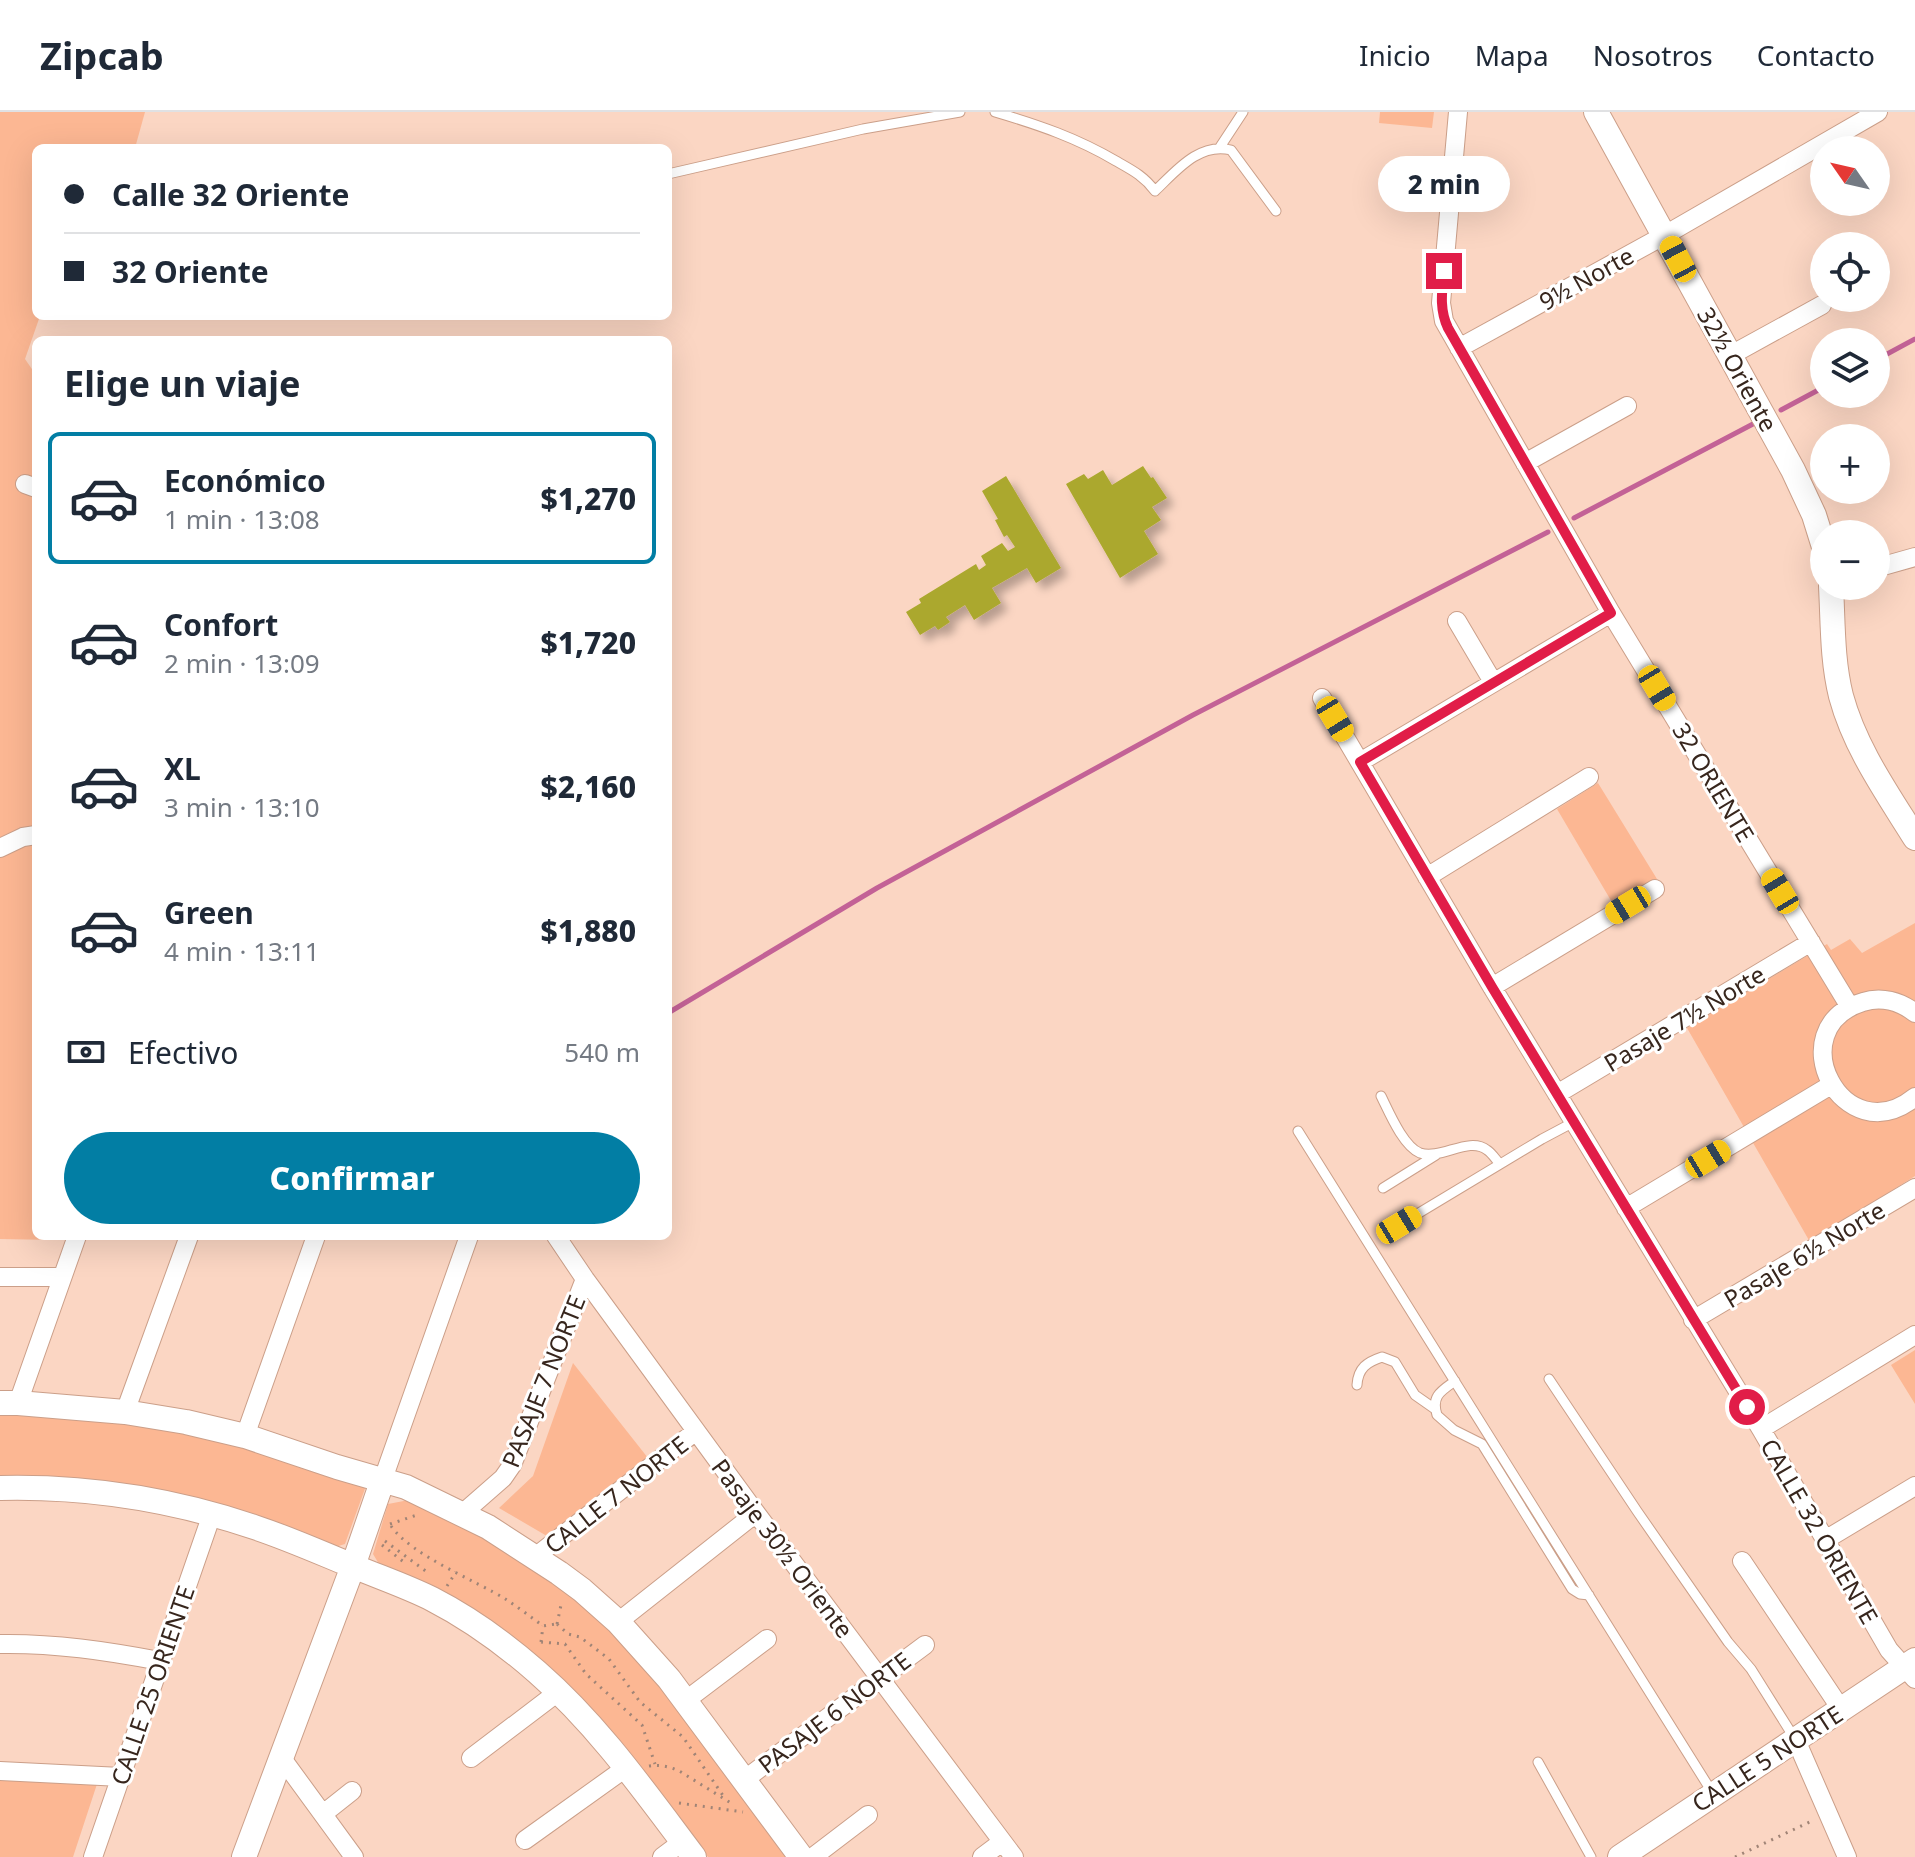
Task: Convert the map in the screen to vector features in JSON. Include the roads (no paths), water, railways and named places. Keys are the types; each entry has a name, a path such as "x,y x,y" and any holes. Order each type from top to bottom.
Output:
{"street":[{"name":"32 ORIENTE","path":"1458,112 1441,303 1444,321 1611,613 1850,1007"},
{"name":"32½ Oriente","path":"1596,112 1731,355 1816,520"},
{"name":"9½ Norte","path":"1459,348 1665,235 1878,112"},
{"path":"1731,355 1810,312"},
{"path":"1525,463 1627,406"},
{"path":"1890,564 1915,557"},
{"path":"1832,600 1835,661 1841,697 1863,752 1915,838"},
{"path":"1360,762 1611,613"},
{"path":"1457,621 1493,682"},
{"name":"CALLE 32 ORIENTE","path":"1322,698 1492,987 1761,1429 1889,1650 1912,1669"},
{"path":"1427,877 1589,777"},
{"path":"0,848 32,836"},
{"path":"1492,987 1655,889"},
{"name":"Pasaje 7½ Norte","path":"1557,1094 1811,942"},
{"path":"1913,1104 1872,1111 1848,1103 1831,1085 1822,1057 1829,1028 1850,1007 1880,999 1901,1004 1915,1013"},
{"path":"1626,1208 1831,1085"},
{"name":"Pasaje 6½ Norte","path":"1693,1320 1915,1188"},
{"path":"76,1240 9,1403 125,1412 245,1436 406,1487 463,1513 513,1542 582,1590 618,1622 685,1701 801,1857"},
{"path":"125,1412 188,1240"},
{"path":"245,1436 315,1240"},
{"path":"244,1857 353,1566 468,1240"},
{"name":"Pasaje 30½ Oriente","path":"559,1240 756,1513 1008,1849"},
{"path":"0,1277 62,1277"},
{"name":"PASAJE 7 NORTE","path":"463,1513 503,1478 512,1465 585,1279"},
{"path":"1761,1429 1915,1335"},
{"name":"CALLE 7 NORTE","path":"535,1557 696,1431"},
{"path":"1825,1540 1915,1486"},
{"path":"0,1488 84,1491 172,1504 212,1514 260,1529 353,1566 414,1591 453,1612 514,1653 558,1692 598,1734 637,1766 688,1850 662,1857"},
{"path":"618,1622 756,1513"},
{"name":"CALLE 25 ORIENTE","path":"93,1857 212,1514"},
{"path":"1742,1561 1841,1709"},
{"path":"685,1701 767,1639"},
{"path":"0,1644 101,1650 160,1661"},
{"name":"PASAJE 6 NORTE","path":"744,1780 925,1645"},
{"name":"CALLE 5 NORTE","path":"1620,1857 1841,1709 1912,1669"},
{"path":"471,1758 558,1692"},
{"path":"1796,1740 1847,1857"},
{"path":"281,1757 354,1857"},
{"path":"525,1840 637,1766"},
{"path":"0,1771 121,1777"},
{"path":"323,1814 352,1791"},
{"path":"813,1857 868,1815"},
{"path":"982,1857 1008,1849"}],"lane":[{"path":"672,173 863,129 960,112"},
{"path":"995,112 1046,127 1098,150 1145,178 1155,191 1187,161 1207,150 1220,147 1231,150 1276,211"},
{"path":"1220,147 1243,112"},
{"path":"1381,1096 1403,1137 1418,1152 1436,1155"},
{"path":"1399,1225 1574,1122"},
{"path":"1298,1131 1713,1794"},
{"path":"1383,1188 1436,1155 1474,1146 1486,1149 1500,1164"},
{"path":"1357,1385 1358,1375 1365,1365 1382,1357 1395,1362 1415,1395 1435,1409"},
{"path":"1549,1379 1664,1551 1728,1642 1751,1669 1796,1740"},
{"path":"1455,1381 1437,1393 1437,1415 1454,1430 1482,1444 1572,1589 1589,1595"},
{"path":"1538,1762 1591,1857"}],"waterway":[{"path":"1890,352 1915,339"},
{"path":"1781,410 1810,394"},
{"path":"1574,518 1753,424"},
{"path":"672,1011 877,888 1193,715 1548,532"}]}
